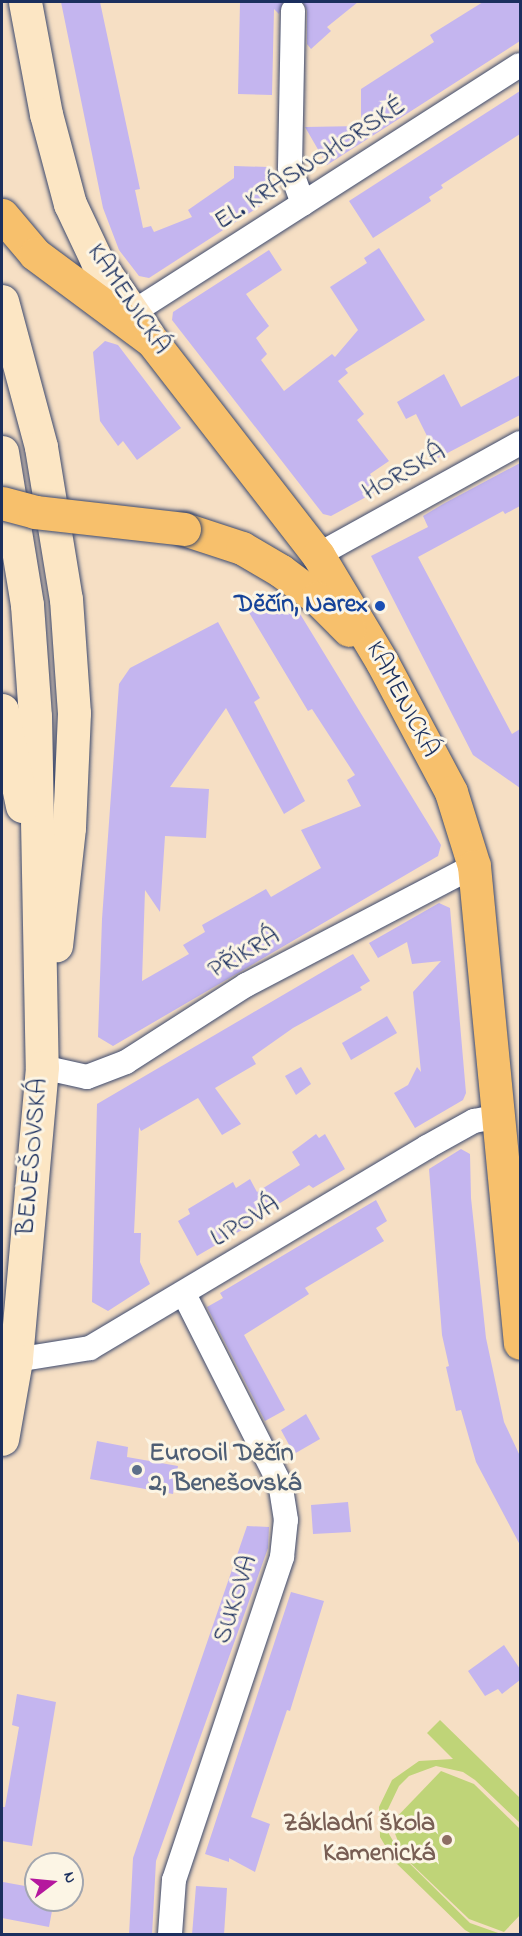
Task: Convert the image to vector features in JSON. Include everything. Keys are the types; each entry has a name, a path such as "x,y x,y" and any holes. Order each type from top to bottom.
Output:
{"main road":[{"name":"KAMENICKÁ","path":"25,2 46,114 70,204 96,261 152,341 318,555 382,662 451,792 474,866 520,1342"},
{"path":"2,215 35,254 152,341"},
{"path":"2,301 15,343 59,541 74,713 69,828 42,1067"},
{"name":"BENEŠOVSKÁ","path":"2,452 27,605 35,716 42,1067 16,1360 2,1439"},
{"path":"2,503 35,512 184,529 242,548 317,598 382,662"},
{"name":"BENEŠOVSKÁ","path":"2,710 37,872"}],"street":[{"path":"293,11 290,168 303,204"},
{"name":"EL. KRÁSNOHORSKÉ","path":"132,313 520,65"},
{"name":"HORSKÁ","path":"318,555 520,443"},
{"name":"PŘÍKRÁ","path":"42,1067 87,1077 126,1062 246,985 474,866"},
{"name":"LIPOVÁ","path":"16,1360 90,1348 427,1147 474,1121 499,1116"},
{"name":"SUKOVA","path":"170,1935 174,1880 282,1557 286,1520 279,1484 184,1294"}],"green space":[{"path":"440,1720 520,1798 520,1823 475,1780 463,1772 436,1766 409,1776 399,1786 388,1809 389,1834 402,1856 470,1923 501,1934 472,1934 465,1930 395,1862 380,1837 379,1807 392,1780 419,1761 453,1759 427,1733"},
{"path":"441,1771 474,1784 520,1829 520,1915 504,1932 469,1919 404,1857 391,1823"}],"building":[{"path":"61,2 100,2 140,189 135,190 143,228 151,226 154,232 192,217 188,210 234,178 234,166 268,167 268,201 149,278 139,276 119,250 103,208"},
{"path":"240,2 283,2 279,14 274,9 272,95 238,94"},
{"path":"303,2 358,2 327,27 331,31 311,49 307,44 307,11"},
{"path":"483,2 520,2 520,41 327,165 305,127 361,126 361,89 434,42 430,35"},
{"path":"520,91 520,134 441,185 443,188 429,197 431,201 373,238 349,201"},
{"path":"379,248 425,320 345,369 348,373 338,381 364,414 357,420 389,461 370,474 379,490 331,516 323,514 172,320 173,312 269,250 282,270 246,294 269,326 256,338 267,354 261,360 284,391 332,354 335,357 358,330 330,287 367,263 364,258"},
{"path":"105,341 118,345 181,428 137,460 123,441 118,446 100,421 93,352"},
{"path":"444,374 461,407 520,375 520,415 438,458 416,414 406,419 397,402"},
{"path":"520,463 520,506 505,514 503,511 418,557 512,734 520,729 520,788 473,755 371,556 428,527 423,516"},
{"path":"278,592 294,604 434,833 441,845 438,856 113,1046 98,1037 102,919 119,684 130,668 218,622 260,698 254,702 305,801 284,814 226,708 170,787 209,789 206,838 165,836 160,912 145,890 142,981 189,954 183,945 205,932 202,925 266,889 271,897 321,868 301,830 361,806 347,780 355,775 312,709 308,711 248,611"},
{"path":"439,903 450,908 466,1093 463,1100 415,1128 394,1093 408,1085 417,1067 421,1072 413,992 441,961 412,964 407,942 378,958 369,943"},
{"path":"353,954 370,981 360,987 362,990 293,1028 252,1057 256,1064 215,1088 241,1124 222,1135 198,1098 141,1131 139,1127 134,1233 141,1233 140,1262 150,1284 108,1311 92,1302 97,1104"},
{"path":"387,1016 397,1033 351,1060 342,1043"},
{"path":"301,1067 311,1084 296,1095 285,1076"},
{"path":"316,1134 319,1138 325,1134 345,1169 313,1188 309,1185 269,1210 271,1213 197,1256 178,1221 190,1214 188,1209 233,1182 236,1188 250,1179 257,1192 300,1165 292,1152"},
{"path":"461,1149 470,1154 471,1198 486,1338 504,1422 520,1456 520,1545 476,1462 461,1410 456,1411 446,1367 449,1366 442,1335 429,1169"},
{"path":"376,1200 387,1221 376,1228 384,1241 305,1288 309,1294 244,1335 285,1410 265,1421 207,1307 223,1298 220,1293"},
{"path":"306,1414 320,1439 294,1454 281,1430"},
{"path":"97,1441 128,1447 127,1457 178,1466 173,1494 90,1479"},
{"path":"348,1502 351,1532 313,1534 311,1505"},
{"path":"247,1526 269,1527 268,1548 156,1861 152,1935 129,1935 133,1858"},
{"path":"291,1592 324,1601 290,1711 287,1710 251,1817 270,1824 255,1872 229,1858 229,1862 205,1854"},
{"path":"504,1645 520,1669 520,1680 502,1694 498,1689 485,1696 468,1671"},
{"path":"17,1694 56,1702 32,1846 2,1841 2,1807 5,1807 19,1727 12,1725"},
{"path":"3,1882 24,1886 24,1912 52,1912 49,1927 2,1918"},
{"path":"196,1886 227,1888 224,1935 192,1935"}],"place":[{"name":"Děčín, Narex","path":"380,606"},
{"name":"EuroOil Děčín 2, Benešovská","path":"137,1470"},
{"name":"Základní škola Kamenická","path":"447,1840"}]}
